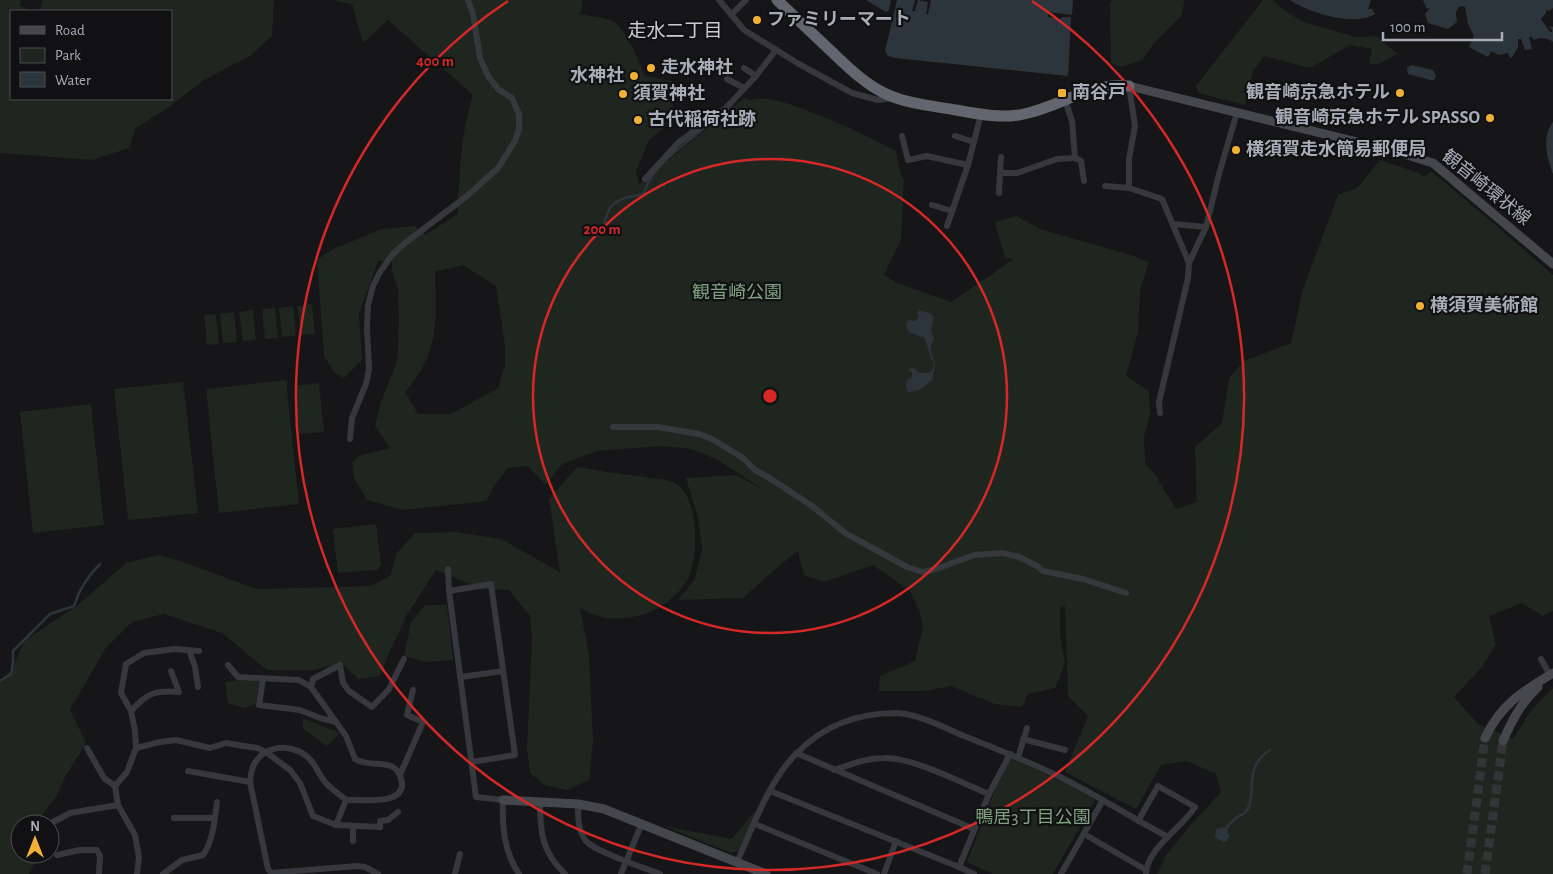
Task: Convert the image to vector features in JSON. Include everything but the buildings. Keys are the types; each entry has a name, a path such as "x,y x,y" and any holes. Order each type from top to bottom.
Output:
{"highway":[{"path":"777,0 857,86 909,102 981,114 1021,115 1039,111 1099,87 1109,85 1129,86"}],"main road":[{"name":"観音崎環状線","path":"1129,86 1386,148 1433,163 1553,264"},
{"path":"1485,738 1493,722 1511,700 1552,674"},
{"path":"1504,741 1520,706 1552,674"},
{"path":"503,800 578,804 604,809 764,874"}],"street":[{"path":"350,439 352,418 366,384 369,369 367,328 368,305 372,286 392,255 498,168 515,141 519,129 519,114 512,98 498,89 488,76 480,58 473,14 468,0"},
{"path":"730,14 746,0"},
{"path":"721,1 744,30 776,50 857,86 878,100 893,97"},
{"path":"645,179 678,143 726,108 756,76 776,50"},
{"path":"744,68 756,76"},
{"path":"727,79 744,88"},
{"path":"1129,86 1135,126 1129,159 1129,188"},
{"path":"1065,100 1072,121 1075,158"},
{"path":"947,226 968,164 981,114"},
{"path":"1160,414 1159,402 1188,278 1189,263 1206,227 1236,116"},
{"path":"684,119 694,130"},
{"path":"902,136 908,160 927,156 968,164"},
{"path":"955,136 974,142"},
{"path":"999,194 1001,156"},
{"path":"1000,173 1017,173 1057,159 1075,158 1081,161 1084,181"},
{"path":"1105,186 1129,188 1162,199 1189,263"},
{"path":"932,204 952,211"},
{"path":"1173,224 1206,227"},
{"path":"613,427 658,426 699,434 712,439 743,458 755,470 812,506 845,533 906,567 923,572 974,555 1003,553 1019,557 1043,571 1083,579 1126,593"},
{"path":"448,569 476,796 503,800 503,823 506,844 519,874"},
{"path":"450,591 491,584 515,755 472,762"},
{"path":"115,786 127,772 136,748 131,711 121,693 126,664 144,653 174,649 199,651"},
{"path":"189,650 195,667 198,687"},
{"path":"311,687 313,679 340,666 343,683 349,691 372,707 389,689 404,659"},
{"path":"1541,659 1552,674"},
{"path":"228,664 238,677 299,680 311,687 346,736 355,759 369,764 384,764 394,767 400,775 402,785 399,793 390,799 346,800 324,781 307,755 294,749 281,748 266,752 257,758 251,771 250,782 266,872 327,872 357,866 365,871 378,874"},
{"path":"131,711 144,697 163,691 179,692 171,671"},
{"path":"462,677 503,671"},
{"path":"263,679 259,705 300,710 336,722"},
{"path":"400,775 423,722 406,715 413,690"},
{"path":"737,862 778,775 796,753 829,728 850,719 897,713 929,721 1063,778 1168,837"},
{"path":"1018,758 1027,728"},
{"path":"1023,739 1065,750"},
{"path":"136,748 176,740 210,748 226,743 257,748 266,752 290,770 300,783 313,816 336,826 380,827 380,821 388,820 398,812"},
{"path":"87,748 104,778 115,786 118,805 135,835 139,858 136,874"},
{"path":"796,753 974,829"},
{"path":"959,866 989,794 1010,754"},
{"path":"834,770 872,759 885,757 898,759 912,762 989,794"},
{"path":"188,771 250,782"},
{"path":"1084,834 1146,872 1152,854 1189,817 1195,807 1158,786 1138,821"},
{"path":"770,791 959,866 974,874"},
{"path":"336,826 346,800"},
{"path":"1064,873 1103,800"},
{"path":"163,874 182,860 203,855 207,849 217,802"},
{"path":"540,803 540,829 544,844 551,858 565,874"},
{"path":"578,804 578,822 581,832 586,841 595,849 660,874"},
{"path":"60,818 70,813 118,805"},
{"path":"174,818 215,818"},
{"path":"621,874 642,823"},
{"path":"755,824 877,874"},
{"path":"353,827 353,841"},
{"path":"884,874 896,841"},
{"path":"60,854 80,850 97,850 100,856 99,874"},
{"path":"455,874 460,854"}],"green space":[{"path":"0,0 21,0 20,6 30,10 10,10 10,100 172,100 172,10 39,10 43,0 274,0 272,36 250,56 204,80 169,107 136,128 129,148 92,160 0,153"},
{"name":"観音崎公園","path":"332,0 582,0 582,9 579,14 610,20 627,36 645,76 677,82 669,124 649,140 636,171 639,184 744,98 780,102 800,108 823,116 884,145 896,151 904,180 901,240 884,275 897,283 951,302 1014,259 1005,258 995,222 1016,216 1043,230 1149,262 1140,290 1138,332 1126,376 1149,391 1150,415 1144,436 1145,464 1154,473 1176,509 1197,502 1195,447 1222,423 1229,378 1244,361 1291,343 1303,289 1338,195 1357,188 1380,160 1419,173 1424,177 1431,171 1553,275 1553,611 1543,616 1522,603 1489,616 1496,645 1481,668 1454,697 1478,724 1513,739 1532,709 1553,688 1553,874 1157,874 1167,854 1221,792 1216,774 1187,761 1161,765 1136,809 1065,772 1088,716 1068,696 1065,606 1060,608 1060,634 1065,663 1055,688 1028,694 1022,707 995,704 951,686 925,691 879,691 880,676 915,661 923,627 920,612 910,591 873,565 824,582 804,575 799,551 743,598 678,600 695,579 702,548 698,518 686,478 736,475 766,491 716,459 691,449 661,446 596,451 561,465 546,485 528,466 508,468 494,486 487,501 403,510 367,500 354,478 352,462 359,456 390,448 375,426 381,402 397,361 398,288 392,272 392,261 378,261 359,314 362,360 344,378 335,373 324,356 317,260 331,250 382,229 415,226 425,235 458,214 463,139 473,95 388,20 363,43 352,4","holes":["463,265 496,286 505,346 505,366 498,388 451,414 418,414 405,392 425,363 434,336 436,306 435,272"]},
{"path":"1113,0 1185,0 1181,16 1154,43 1142,60 1121,67 1111,63 1110,2"},
{"path":"1263,0 1272,0 1288,13 1304,22 1356,37 1376,36 1398,54 1376,65 1369,63 1372,49 1350,45 1310,68 1264,56 1253,71 1245,105 1198,93 1196,86"},
{"path":"312,304 315,334 301,335 297,306"},
{"path":"293,306 296,336 282,337 279,308"},
{"path":"275,308 278,338 265,339 262,309"},
{"path":"253,310 256,340 243,341 239,312"},
{"path":"234,312 237,342 223,343 220,314"},
{"path":"216,314 219,344 207,345 204,315"},
{"path":"286,380 299,504 219,513 206,389"},
{"path":"183,382 198,513 128,520 114,389"},
{"path":"319,383 324,432 299,434 294,386"},
{"path":"91,404 104,525 33,533 20,412"},
{"path":"577,467 671,481 680,487 687,497 692,509 694,523 695,551 690,574 684,585 667,602 645,614 620,618 601,617 580,608 589,654 593,742 589,780 567,790 545,785 530,773 527,749 532,637 530,616 509,590 483,589 436,570 408,613 380,676 358,679 341,663 314,670 267,670 222,633 164,614 132,622 105,649 70,710 86,743 65,777 56,797 43,814 10,814 10,864 34,864 29,874 0,874 0,680 12,670 24,641 78,605 126,563 159,555 257,589 371,586 390,576 397,553 415,533 456,532 501,539 560,572 549,499"},
{"path":"376,524 381,565 377,570 338,573 333,529"},
{"path":"425,605 447,605 453,660 425,662 404,656 411,622"},
{"path":"238,680 259,681 256,703 245,708 228,703 225,682"},
{"path":"303,718 340,733 327,746 303,729"},
{"name":"鴨居3丁目公園","path":"1010,758 1065,783 1094,799 1053,874 993,874 967,862 1007,759"},
{"path":"762,803 740,850 731,853 664,826 732,839"}],"water":[{"path":"866,0 891,0 889,10 886,12"},
{"path":"897,0 915,0 912,11 915,11 918,0 928,2 926,14 928,14 931,0 1073,0 1072,15 1048,12 1048,17 1061,19 1062,17 1071,17 1068,76 888,56 885,51"},
{"path":"1290,0 1371,0 1368,9 1372,9 1375,14 1366,18 1344,19 1308,10"},
{"path":"1423,0 1553,0 1553,8 1549,11 1546,10 1541,19 1550,32 1552,30 1549,26 1553,27 1553,42 1544,38 1534,40 1531,36 1529,38 1532,49 1525,50 1521,39 1518,39 1518,47 1510,58 1508,53 1499,55 1491,51 1488,57 1469,47 1474,36 1468,24 1465,7 1461,6 1457,9 1457,22 1448,29 1428,23 1425,14 1430,8 1427,9"},
{"path":"1411,65 1433,70 1436,76 1434,80 1408,74 1407,68"},
{"path":"1553,122 1553,174 1547,154 1546,141 1549,128"},
{"path":"920,310 931,314 934,318 931,330 934,339 931,344 931,352 935,364 935,368 933,379 930,382 919,390 908,392 907,380 912,377 912,373 908,369 914,368 919,373 930,372 934,363 924,338 909,332 906,326 907,322 910,320 914,322 919,317 917,313"},
{"path":"1227,827 1229,836 1227,841 1223,842 1215,837 1216,829"}],"waterway":[{"path":"603,230 607,213 612,205 621,199 644,193 654,173 662,164 706,126"},
{"path":"0,681 11,674 13,651 50,614 74,606 84,583 100,564"},
{"path":"1227,827 1236,818 1245,813 1249,806 1256,765 1261,757 1270,750"}],"tunnel":[{"path":"1467,874 1485,738"},
{"path":"1485,874 1503,741"}],"place":[{"name":"ファミリーマート","path":"757,20"},
{"name":"走水神社","path":"651,68"},
{"name":"水神社","path":"634,76"},
{"name":"南谷戸","path":"1062,93"},
{"name":"観音崎京急ホテル","path":"1400,93"},
{"name":"須賀神社","path":"623,94"},
{"name":"観音崎京急ホテル SPASSO","path":"1490,118"},
{"name":"古代稲荷社跡","path":"638,120"},
{"name":"横須賀走水簡易郵便局","path":"1236,150"},
{"name":"横須賀美術館","path":"1420,306"}],"district":[{"name":"走水二丁目","path":"675,31"}]}
